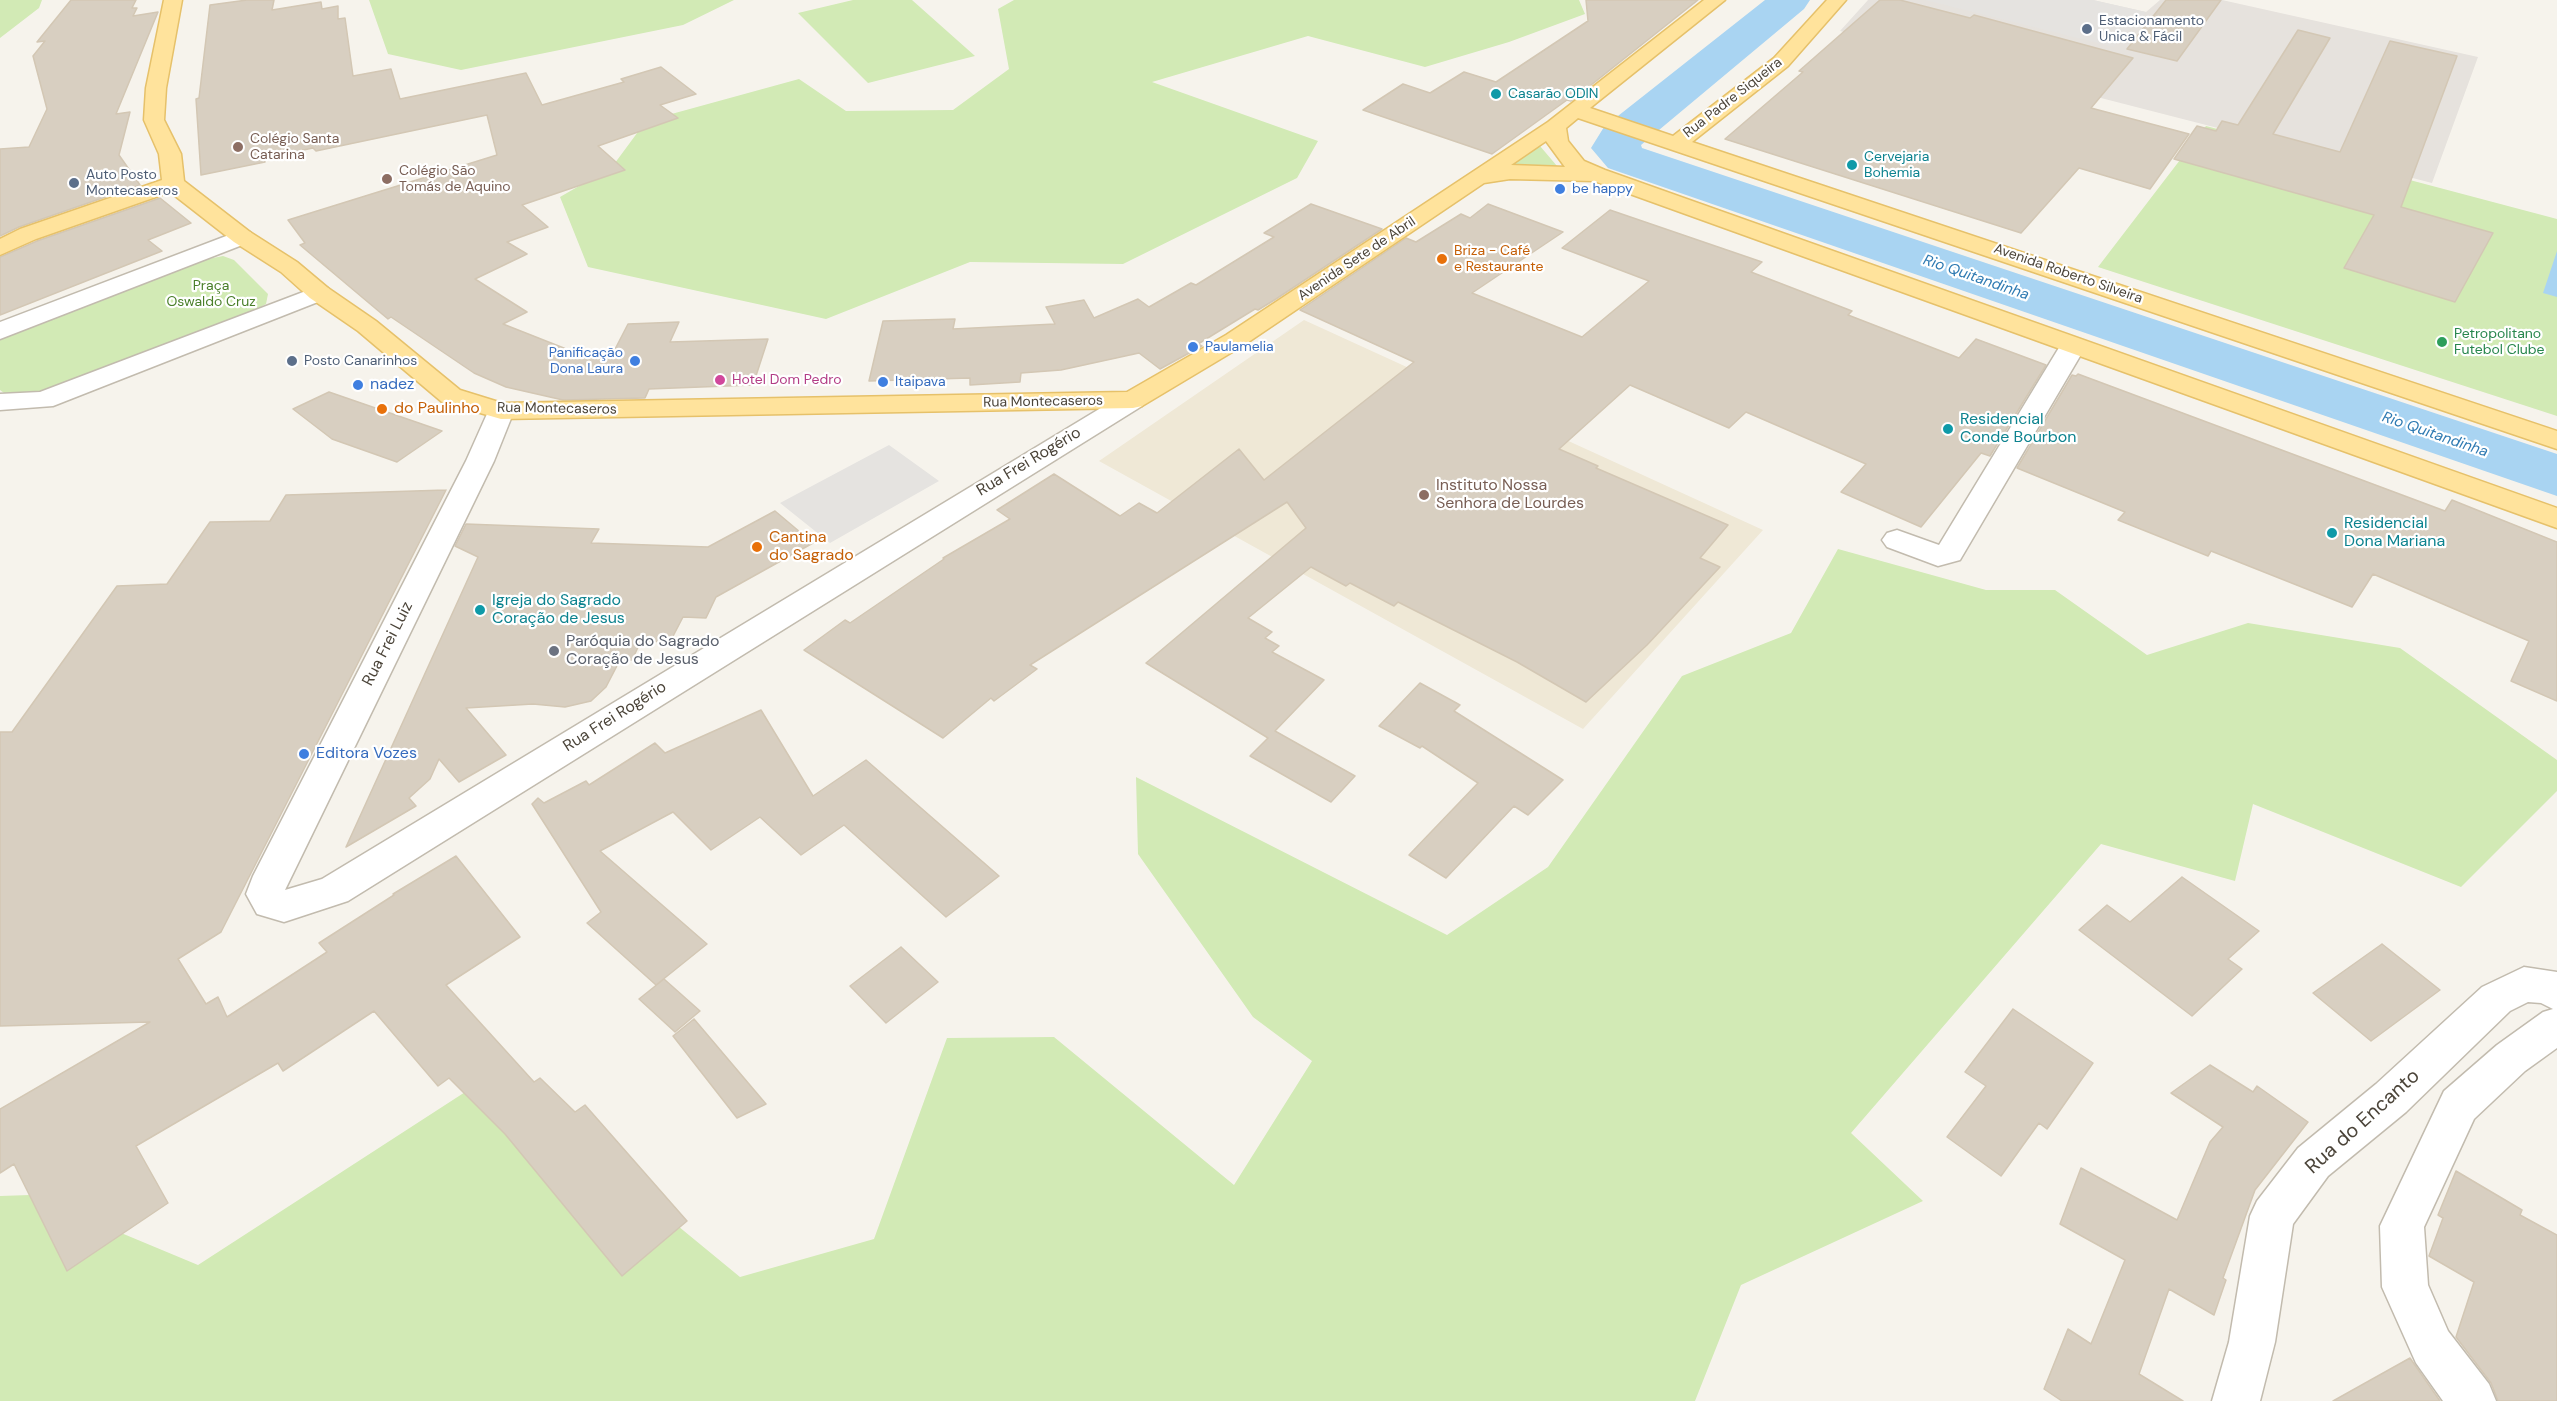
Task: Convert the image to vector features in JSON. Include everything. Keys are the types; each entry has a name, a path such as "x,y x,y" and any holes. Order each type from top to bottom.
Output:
{"main road":[{"path":"0,248 28,234 172,183 170,154 153,120 156,88 173,0"},
{"name":"Avenida Sete de Abril","path":"1133,400 1235,340 1578,111 1716,0"},
{"name":"Rua Padre Siqueira","path":"1672,141 1781,62 1837,0"},
{"name":"Avenida Roberto Silveira","path":"1578,111 2557,440"},
{"path":"1556,126 1557,141 1565,155 1576,166 1598,175 2557,518"},
{"path":"1478,179 1520,172 1598,175"},
{"name":"Rua Montecaseros","path":"172,183 242,237 289,267 319,292 367,326 451,396 501,411 1133,400"}],"street":[{"path":"0,330 242,237"},
{"path":"0,402 44,400 319,292"},
{"path":"1897,540 1938,556 1949,553 2073,345"},
{"name":"Rua Frei Rogério","path":"272,876 266,894 270,903 284,906 303,903 335,890 1133,400"},
{"name":"Rua Frei Luiz","path":"272,876 480,461 501,411"},
{"name":"Rua do Encanto","path":"2236,1401 2252,1342 2272,1216 2313,1162 2391,1098 2496,999 2524,984 2550,987 2557,993"},
{"path":"2472,1401 2432,1347 2405,1287 2402,1226 2459,1105 2511,1058 2557,1025"}],"shaded area":[{"path":"1868,0 2093,0 2146,12 2160,0 2222,0 2478,57 2432,183 1840,31"},
{"name":"Estacionamento Unica & Fácil","path":"1925,0 2093,0 2146,12 2114,47"},
{"name":"Instituto Nossa Senhora de Lourdes","path":"1304,320 1763,530 1583,729 1099,461"},
{"path":"889,445 939,481 830,543 780,503"}],"green space":[{"path":"0,0 42,0 39,8 0,38"},
{"path":"369,0 734,0 683,25 461,70 388,54"},
{"path":"853,0 912,0 975,56 868,83 798,13"},
{"path":"1014,0 1579,0 1585,14 1509,42 1425,67 1308,36 1152,82 1318,141 1297,178 1123,264 970,262 826,319 588,267 560,197 612,167 646,121 799,79 846,111 953,110 1009,69 998,9"},
{"name":"Petropolitano Futebol Clube","path":"2206,126 2557,219 2557,416 2098,267"},
{"path":"1540,146 1557,166 1509,166"},
{"name":"Praça Oswaldo Cruz","path":"223,256 234,260 268,294 266,304 224,326 51,390 8,396 0,390 0,340 208,259"},
{"path":"1838,549 1986,590 2055,590 2147,655 2248,623 2400,648 2557,760 2557,791 2461,887 2253,804 2235,881 2101,844 1851,1133 1923,1201 1741,1285 1695,1401 0,1401 0,1196 30,1195 198,1265 493,1074 740,1277 874,1239 947,1038 1054,1037 1234,1185 1312,1061 1253,1017 1138,854 1136,777 1447,935 1548,867 1682,676 1791,633"}],"water":[{"path":"2557,251 2557,297 2543,293"}],"building":[{"path":"71,0 136,0 132,8 137,8 133,16 158,12 116,114 130,112 119,155 140,185 19,227 0,236 0,149 29,147 47,109 33,56 45,41 37,42"},
{"path":"247,0 274,0 272,10 321,2 322,9 338,6 338,19 345,18 353,76 391,69 400,99 526,73 542,105 624,82 621,79 661,67 696,94 660,105 678,118 598,146 625,170 522,205 548,227 507,242 527,254 475,279 527,312 503,324 584,356 612,355 628,324 679,322 670,342 768,339 753,385 649,389 645,398 563,400 506,387 474,373 391,317 388,319 300,245 305,243 288,220 497,155 487,115 316,151 313,148 265,158 265,162 201,175 196,99 199,98 210,5"},
{"path":"1586,0 1698,0 1571,101 1567,100 1492,154 1363,110 1403,84 1430,93 1464,72 1496,82 1588,21"},
{"path":"1880,0 1900,0 1970,18 1974,15 2133,58 2091,108 2189,134 2150,189 2079,168 2021,233 1725,139 1803,72 1799,71"},
{"path":"2166,0 2221,0 2177,61 2127,49"},
{"path":"2298,30 2330,38 2273,134 2340,152 2390,41 2457,56 2401,207 2493,233 2455,302 2344,268 2374,215 2174,159 2197,126 2216,131 2222,121 2238,125"},
{"path":"160,198 191,223 148,240 162,251 0,315 0,257 37,241"},
{"path":"1311,204 1382,229 1276,299 1258,310 1255,309 1198,344 1202,346 1160,369 1139,353 1061,370 1021,373 1020,382 970,385 970,378 869,381 883,321 955,319 953,329 1055,324 1046,307 1084,300 1094,318 1138,299 1149,307 1191,283 1196,285 1274,237 1264,233"},
{"path":"1488,204 1563,232 1472,293 1582,337 1649,281 1562,248 1610,210 1762,262 1751,272 1852,311 1848,315 1959,358 1976,339 2046,365 1990,456 1981,453 1921,527 1841,492 1866,464 1746,412 1729,428 1630,385 1559,449 1598,466 1596,468 1728,525 1700,558 1720,567 1647,645 1586,702 1517,662 1398,602 1394,606 1350,583 1346,586 1311,567 1248,618 1272,632 1265,638 1279,646 1272,652 1324,680 1275,731 1355,776 1331,802 1250,756 1268,738 1146,663 1306,528 1287,502 1030,665 1037,669 994,701 991,698 943,738 804,650 845,620 850,623 943,558 1010,519 997,510 1054,474 1120,516 1139,503 1157,513 1239,449 1264,480 1414,362 1300,310 1406,238 1416,242 1461,214 1470,218"},
{"path":"2078,374 2445,511 2452,500 2557,542 2557,701 2511,681 2529,641 2373,574 2352,607 2211,551 2208,556 2118,520 2125,512 2017,468 2072,375"},
{"path":"329,392 442,431 397,462 332,439 293,409"},
{"path":"446,490 221,932 178,959 206,1004 218,997 227,1017 327,952 319,943 456,856 520,937 446,985 534,1082 540,1078 575,1112 585,1105 687,1221 622,1276 505,1134 449,1078 438,1086 374,1011 283,1071 278,1063 136,1146 168,1203 67,1271 14,1164 0,1173 0,1109 150,1022 0,1026 0,732 12,732 117,586 167,584 210,522 270,521 286,495"},
{"path":"775,511 813,543 716,597 706,618 683,617 670,642 641,641 632,660 620,660 606,687 591,701 565,707 533,704 466,708 506,755 459,782 439,759 430,779 409,798 416,806 346,847 478,557 455,546 466,524 599,529 591,543 708,547"},
{"path":"1420,683 1460,705 1454,711 1563,780 1528,815 1514,806 1446,878 1409,855 1478,783 1422,746 1420,748 1379,726"},
{"path":"761,710 813,796 866,760 999,876 946,917 844,825 801,855 760,817 711,850 673,812 600,851 707,944 656,985 587,923 601,912 532,804 538,798 544,803 586,781 589,785 655,743 665,753"},
{"path":"2182,877 2259,931 2228,959 2242,969 2192,1016 2079,930 2107,905 2130,922"},
{"path":"2382,944 2440,990 2371,1041 2313,993"},
{"path":"901,947 938,982 886,1023 850,986"},
{"path":"664,979 700,1011 675,1032 639,999"},
{"path":"2013,1009 2093,1063 2047,1129 2039,1123 2001,1176 1947,1137 1986,1086 1965,1072"},
{"path":"694,1019 766,1104 737,1118 673,1036"},
{"path":"2210,1065 2253,1092 2257,1086 2308,1122 2255,1190 2223,1278 2226,1280 2214,1315 2169,1289 2139,1374 2183,1401 2062,1401 2044,1389 2068,1329 2091,1344 2125,1260 2060,1224 2081,1168 2177,1220 2210,1142 2223,1127 2171,1093"},
{"path":"2456,1171 2522,1210 2520,1215 2557,1235 2557,1401 2498,1401 2491,1383 2456,1337 2474,1282 2429,1256 2443,1218 2438,1215"},
{"path":"2410,1358 2440,1401 2333,1401"}],"waterway":[{"name":"Rio Quitandinha","path":"1790,0 1621,137 1615,148 1625,158 2557,476"}],"place":[{"name":"Estacionamento Unica & Fácil","path":"2087,29"},
{"name":"Casarão ODIN","path":"1496,94"},
{"name":"Colégio Santa Catarina","path":"238,147"},
{"name":"Cervejaria Bohemia","path":"1852,165"},
{"name":"Colégio São Tomás de Aquino","path":"387,179"},
{"name":"Auto Posto Montecaseros","path":"74,183"},
{"name":"be happy","path":"1560,189"},
{"name":"Briza - Café e Restaurante","path":"1442,259"},
{"name":"Petropolitano Futebol Clube","path":"2442,342"},
{"name":"Paulamelia","path":"1193,347"},
{"name":"Posto Canarinhos","path":"292,361"},
{"name":"Panificação Dona Laura","path":"635,361"},
{"name":"Hotel Dom Pedro","path":"720,380"},
{"name":"Itaipava","path":"883,382"},
{"name":"nadez","path":"358,385"},
{"name":"do Paulinho","path":"382,409"},
{"name":"Residencial Conde Bourbon","path":"1948,429"},
{"name":"Instituto Nossa Senhora de Lourdes","path":"1424,495"},
{"name":"Residencial Dona Mariana","path":"2332,533"},
{"name":"Cantina do Sagrado","path":"757,547"},
{"name":"Igreja do Sagrado Coração de Jesus","path":"480,610"},
{"name":"Paróquia do Sagrado Coração de Jesus","path":"554,651"},
{"name":"Editora Vozes","path":"304,754"}]}
